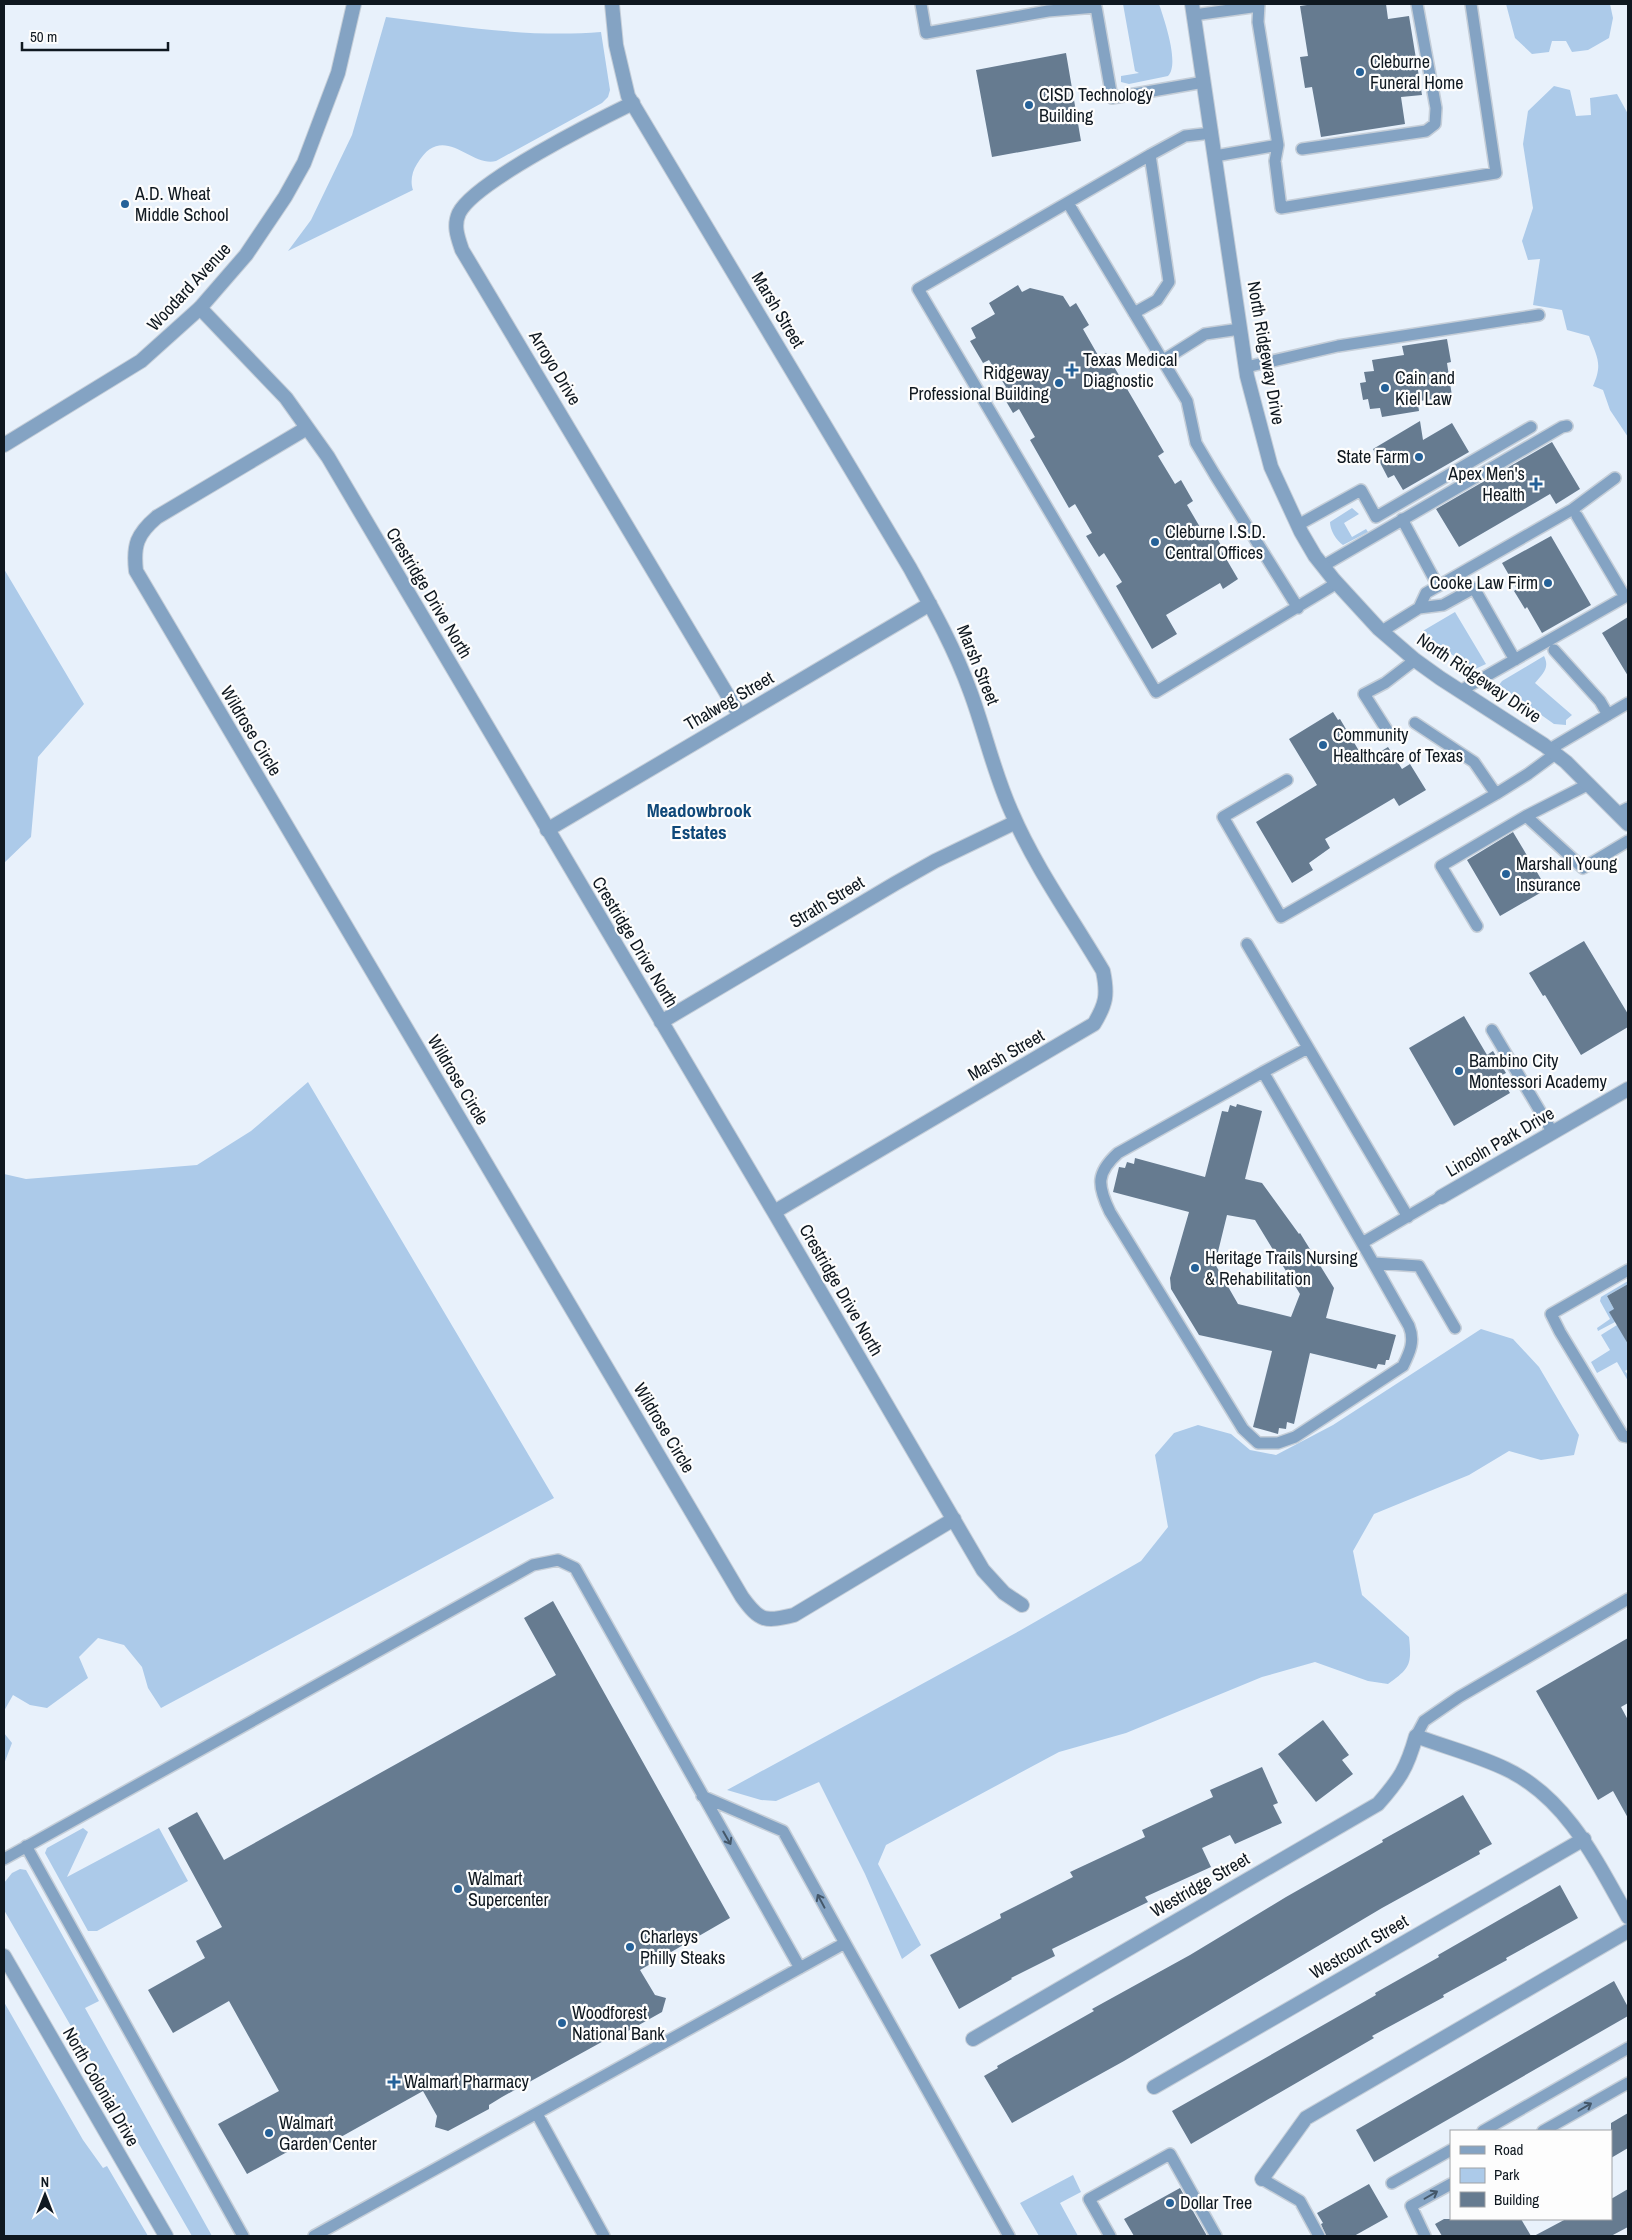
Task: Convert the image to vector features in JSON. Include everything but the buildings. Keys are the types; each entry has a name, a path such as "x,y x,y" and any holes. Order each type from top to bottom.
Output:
{"street":[{"name":"Woodard Avenue","path":"4,445 141,361 200,308 264,231 304,163 338,72 354,4"},
{"name":"Marsh Street","path":"612,4 620,69 628,96 930,604 955,651 971,693 1001,787 1016,822 1030,850 1103,971 1106,989 1104,1008 1094,1024 774,1212"},
{"name":"North Ridgeway Drive","path":"1193,10 1246,367 1259,427 1271,467 1298,525 1316,556 1337,583 1382,631 1415,660 1552,751 1589,784 1623,810 1628,824"},
{"name":"Arroyo Drive","path":"633,103 592,123 499,177 477,192 459,213 456,232 462,250 740,716"},
{"name":"Crestridge Drive North","path":"200,308 286,398 328,457 983,1570 1004,1593 1022,1605"},
{"name":"Wildrose Circle","path":"307,428 157,517 146,526 137,539 134,555 136,571 737,1589 754,1614 772,1620 794,1615 954,1519"},
{"name":"Thalweg Street","path":"547,830 930,604"},
{"name":"Strath Street","path":"661,1022 935,861 1016,822"},
{"name":"Lincoln Park Drive","path":"1442,1197 1628,1088"},
{"path":"1416,1736 1507,1769 1539,1790 1563,1813 1584,1839 1628,1917"},
{"name":"Westridge Street","path":"972,2039 1378,1804 1399,1780 1411,1756 1416,1736"},
{"name":"Westcourt Street","path":"1154,2087 1584,1839"},
{"path":"1262,2179 1306,2118 1628,1931"},
{"name":"North Colonial Drive","path":"4,1956 166,2236"}],"lane":[{"path":"921,4 926,33 1048,11 1096,6 1112,98 1204,82"},
{"path":"1302,149 1426,131 1435,124 1436,108 1417,4"},
{"path":"1193,10 1259,5 1258,22 1278,146 1274,161 1281,208 1496,173 1471,4"},
{"path":"1212,133 1185,136 1150,154 918,289 1156,692 1337,583"},
{"path":"1215,156 1278,146"},
{"path":"1134,313 1157,300 1169,282 1150,154"},
{"path":"1068,203 1186,401 1196,443 1298,608"},
{"path":"1246,367 1338,346 1539,315"},
{"path":"1162,360 1205,334 1240,329"},
{"path":"1324,566 1402,519 1562,427 1567,426"},
{"path":"1298,525 1361,490 1376,517 1531,427"},
{"path":"1419,608 1426,592 1574,509 1615,478"},
{"path":"1460,691 1625,597 1577,516"},
{"path":"1402,519 1438,586"},
{"path":"1382,631 1419,608 1443,606 1474,588 1515,660"},
{"path":"1554,650 1600,701 1608,715"},
{"path":"1390,735 1364,694 1385,683 1415,660"},
{"path":"1287,780 1222,817 1281,917 1496,794 1528,774 1552,751 1628,703"},
{"path":"1414,723 1474,762 1496,794"},
{"path":"1478,926 1441,866 1526,816 1589,784"},
{"path":"1526,816 1582,868 1628,841"},
{"path":"1247,944 1408,1217"},
{"path":"1492,1030 1553,1132"},
{"path":"1263,1072 1374,1263 1413,1337 1410,1353 1403,1366 1295,1437 1278,1443 1258,1443 1243,1429 1110,1212 1101,1194 1100,1177 1106,1163 1118,1153 1263,1072 1308,1048"},
{"path":"1362,1243 1442,1197"},
{"path":"1374,1263 1419,1266 1456,1328"},
{"path":"1628,1270 1551,1314 1623,1436 1628,1437"},
{"path":"4,1859 532,1565 558,1560 575,1568 800,1968"},
{"path":"1416,1736 1424,1721 1459,1696 1628,1600"},
{"path":"702,1796 783,1831 1009,2236"},
{"path":"26,1846 243,2236"},
{"path":"314,2236 845,1943"},
{"path":"1485,2130 1628,2048"},
{"path":"1545,2130 1628,2083"},
{"path":"537,2114 604,2236"},
{"path":"1392,2184 1450,2151"},
{"path":"1110,2236 1089,2199 1170,2154 1216,2236"},
{"path":"1262,2179 1300,2201 1319,2236"},
{"path":"1425,2236 1412,2206 1450,2185"}],"green space":[{"path":"1123,4 1159,4 1172,52 1171,70 1168,76 1129,84 1121,82 1121,76 1139,73 1135,71"},
{"path":"1506,4 1610,4 1613,18 1609,38 1588,50 1572,52 1566,41 1552,41 1549,52 1532,54 1515,38"},
{"path":"386,17 520,32 601,32 610,90 608,97 602,103 496,161 476,158 447,146 437,146 427,152 415,167 412,180 413,190 288,251 311,220 352,135"},
{"path":"1554,86 1570,90 1576,116 1591,115 1590,98 1617,94 1628,114 1628,437 1610,410 1603,390 1593,386 1598,372 1598,361 1589,336 1567,330 1562,310 1533,305 1540,259 1528,260 1522,241 1533,208 1523,144 1528,111"},
{"path":"1352,508 1359,514 1344,523 1352,537 1366,529 1368,532 1343,545 1334,535 1330,522"},
{"path":"4,569 84,704 38,757 31,837 4,863"},
{"path":"1455,612 1486,664 1473,670 1421,632"},
{"path":"1544,656 1546,667 1535,683 1572,715 1566,720 1566,725 1554,724 1499,685 1502,681"},
{"path":"308,1082 554,1498 161,1708 148,1688 142,1667 124,1645 98,1638 79,1657 88,1678 47,1708 30,1705 13,1695 4,1711 4,1174 26,1179 197,1165 251,1131"},
{"path":"1628,1281 1628,1284 1607,1296 1614,1309 1615,1322 1598,1331 1597,1328 1610,1319 1600,1301 1601,1297"},
{"path":"1617,1325 1628,1333 1628,1369 1625,1371 1628,1375 1628,1381 1617,1362 1597,1373 1591,1362 1610,1350 1601,1335"},
{"path":"1481,1329 1513,1339 1539,1367 1579,1435 1574,1455 1541,1460 1509,1451 1469,1475 1374,1514 1353,1551 1362,1595 1409,1637 1410,1646 1408,1665 1401,1674 1388,1684 1368,1681 1315,1662 1262,1677 1126,1733 1059,1752 886,1845 878,1864 921,1945 902,1959 865,1874 819,1782 776,1801 761,1800 727,1790 1021,1630 1141,1561 1168,1527 1155,1455 1174,1433 1198,1425 1231,1434 1250,1450 1276,1455 1333,1425"},
{"path":"4,1733 12,1743 4,1764"},
{"path":"83,1828 88,1832 67,1877 159,1828 188,1881 97,1931 88,1931 45,1853 47,1848"},
{"path":"20,1869 26,1870 99,2001 85,2008 212,2236 192,2236 4,1910 4,1883 12,1873"},
{"path":"4,2002 83,2140 103,2168 107,2166 148,2236 4,2236"},
{"path":"1073,2175 1081,2192 1060,2203 1078,2236 1039,2236 1020,2203"}],"place":[{"name":"Cleburne Funeral Home","path":"1360,72"},
{"name":"CISD Technology Building","path":"1029,105"},
{"name":"A.D. Wheat Middle School","path":"125,204"},
{"name":"Texas Medical Diagnostic","path":"1072,370"},
{"name":"Ridgeway Professional Building","path":"1059,383"},
{"name":"Cain and Kiel Law","path":"1385,388"},
{"name":"State Farm","path":"1419,457"},
{"name":"Apex Men's Health","path":"1536,484"},
{"name":"Cleburne I.S.D. Central Offices","path":"1155,542"},
{"name":"Cooke Law Firm","path":"1548,583"},
{"name":"Community Healthcare of Texas","path":"1323,745"},
{"name":"Marshall Young Insurance","path":"1506,874"},
{"name":"Bambino City Montessori Academy","path":"1459,1071"},
{"name":"Heritage Trails Nursing & Rehabilitation","path":"1195,1268"},
{"name":"Walmart Supercenter","path":"458,1889"},
{"name":"Charleys Philly Steaks","path":"630,1947"},
{"name":"Woodforest National Bank","path":"562,2023"},
{"name":"Walmart Pharmacy","path":"394,2082"},
{"name":"Walmart Garden Center","path":"269,2133"},
{"name":"Dollar Tree","path":"1170,2203"}],"district":[{"name":"Meadowbrook Estates","path":"699,821"}]}
